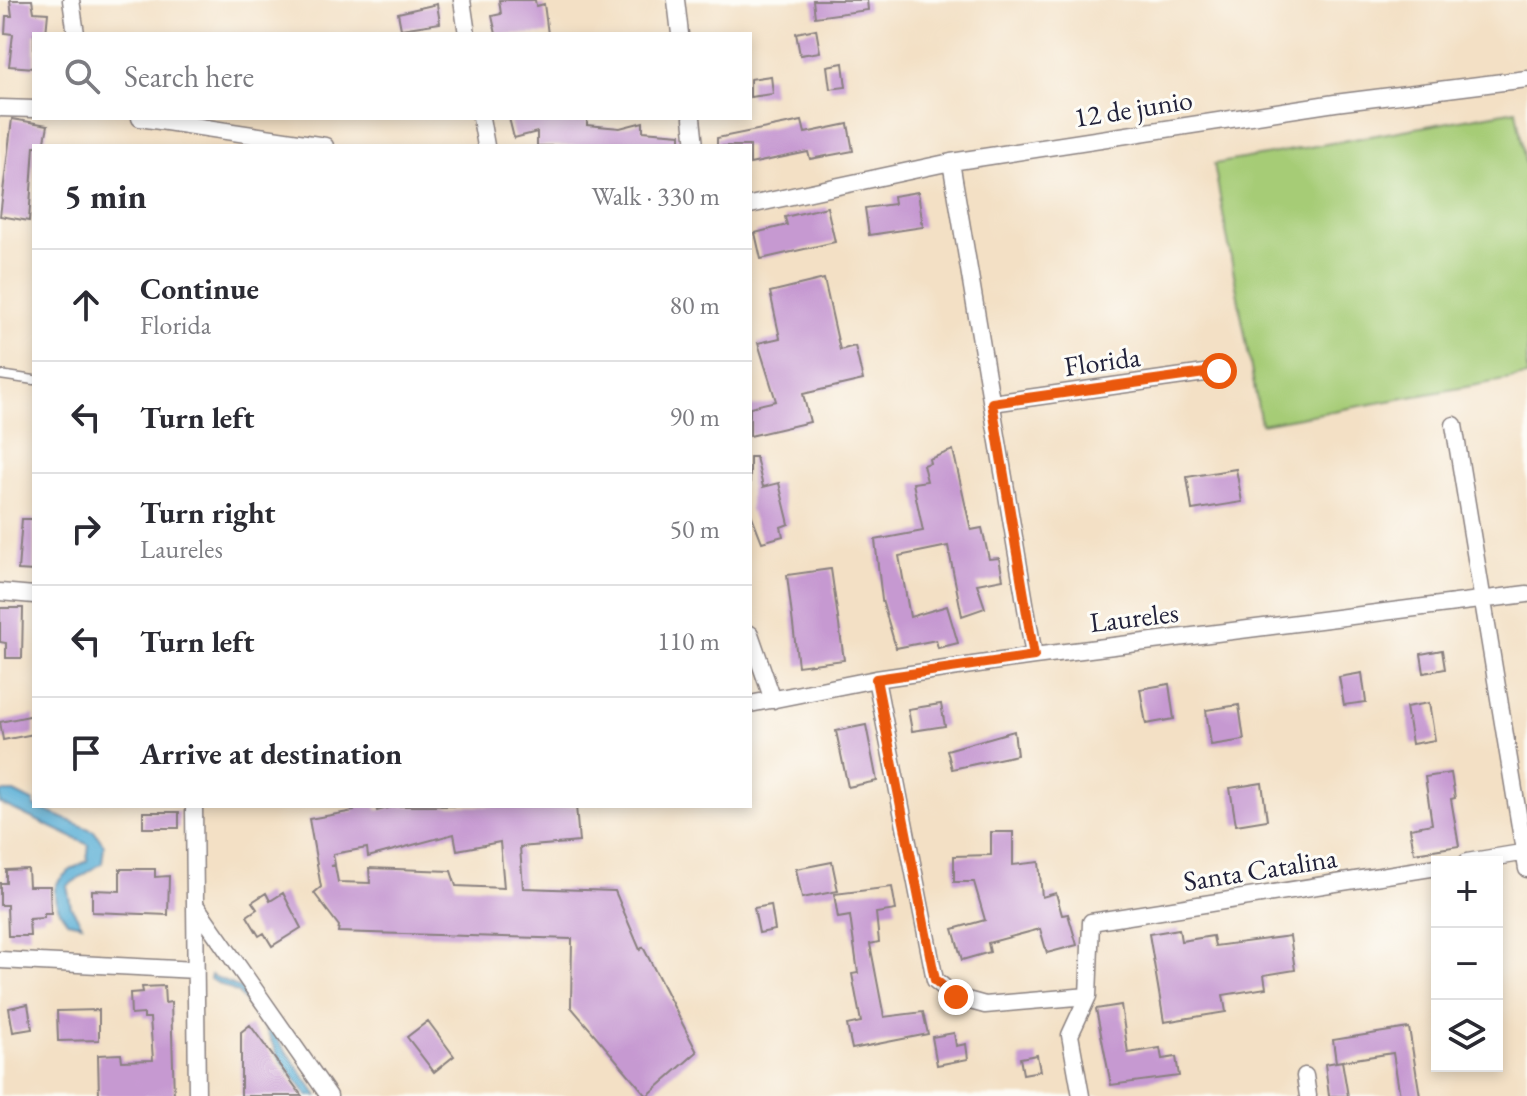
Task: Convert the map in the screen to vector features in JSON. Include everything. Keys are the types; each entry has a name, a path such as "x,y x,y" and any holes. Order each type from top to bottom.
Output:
{"street":[{"path":"71,0 76,32"},
{"path":"462,0 467,32"},
{"path":"676,0 680,32"},
{"name":"12 de junio","path":"752,205 951,162 1320,106 1527,79"},
{"path":"0,108 32,109"},
{"path":"153,120 312,144"},
{"path":"481,120 486,144"},
{"path":"692,120 695,144"},
{"path":"951,162 1034,656"},
{"name":"Florida","path":"992,403 1219,371"},
{"path":"1454,425 1527,858 1503,860"},
{"path":"0,592 32,595"},
{"name":"Laureles","path":"752,704 876,679 1034,656 1527,594"},
{"path":"752,640 773,700"},
{"path":"876,679 935,980 956,997 985,1005 1088,996 1070,1035 1081,1096"},
{"path":"194,808 197,1096"},
{"name":"Santa Catalina","path":"1088,996 1091,922 1431,868"},
{"path":"195,904 329,1096"},
{"path":"0,960 196,970"},
{"path":"1305,1076 1308,1096"}],"lane":[{"path":"0,375 32,380"}],"green space":[{"path":"1516,110 1527,173 1527,376 1261,424 1214,164"}],"water":[{"path":"0,792 14,792 32,801 32,808 94,831 104,845 102,863 67,886 71,907 82,924 67,921 56,901 55,892 56,885 67,872 87,861 89,845 0,803"},
{"path":"211,975 241,989 318,1096 308,1096 279,1058 267,1031 238,993 210,979"}],"building":[{"path":"10,0 32,0 34,12 48,13 46,32 32,32 32,68 9,66 13,34 5,33 6,16 12,16"},
{"path":"499,0 535,0 536,6 544,4 548,32 496,32 492,16 501,14"},
{"path":"813,0 867,0 868,10 815,17"},
{"path":"437,4 440,23 401,29 398,13"},
{"path":"816,29 820,52 800,55 796,33"},
{"path":"843,63 846,87 830,89 827,66"},
{"path":"771,76 773,94 752,97 752,79"},
{"path":"12,119 48,125 44,144 32,144 29,221 0,216"},
{"path":"510,120 587,120 587,125 620,128 643,122 643,131 680,134 680,144 537,144 537,132 514,138"},
{"path":"802,121 805,133 848,124 853,151 810,159 808,152 752,164 752,144 717,144 717,138"},
{"path":"918,192 923,227 869,235 865,208 894,204 893,196"},
{"path":"827,207 835,242 761,259 755,233 787,225 785,217"},
{"path":"824,279 840,350 855,346 863,380 803,394 810,422 752,436 752,407 776,401 758,343 780,338 770,292"},
{"path":"953,450 971,530 982,528 989,559 999,558 1003,579 977,584 985,608 962,616 948,546 899,556 910,617 947,606 958,643 938,648 936,640 896,648 882,600 875,540 923,531 913,483 927,481 923,465 930,463 929,459"},
{"path":"752,457 756,457 763,487 779,483 789,524 781,527 783,536 762,542 752,516"},
{"path":"1236,469 1242,502 1192,510 1187,477"},
{"path":"22,519 32,519 32,571 18,570"},
{"path":"831,569 844,660 798,666 787,575"},
{"path":"0,608 23,608 22,658 6,658 6,643 0,642"},
{"path":"1442,650 1445,669 1424,673 1421,654"},
{"path":"1362,673 1366,702 1344,705 1339,677"},
{"path":"1169,684 1174,719 1146,724 1140,689"},
{"path":"1429,703 1435,740 1412,744 1406,707"},
{"path":"941,704 945,726 912,731 908,709"},
{"path":"1239,705 1244,740 1211,745 1206,710"},
{"path":"32,715 32,734 3,740 0,722"},
{"path":"866,725 877,781 848,787 836,731"},
{"path":"1014,731 1017,755 952,769 947,750"},
{"path":"1451,773 1455,798 1451,799 1459,846 1414,853 1410,828 1432,824 1425,777"},
{"path":"1262,783 1267,820 1236,825 1230,788"},
{"path":"353,808 376,808 377,811 388,808 576,808 579,842 520,847 523,888 615,891 640,950 643,947 697,1052 647,1096 571,1007 572,939 338,932 339,926 314,893 321,887 309,819 354,811","holes":["454,834 457,850 500,842 504,888 456,886 451,871 369,868 370,883 338,882 335,866 331,866 335,865 333,854 367,848 368,857"]},
{"path":"143,812 179,812 179,828 143,828"},
{"path":"991,832 1013,832 1013,865 1039,862 1042,897 1056,893 1062,915 1068,914 1077,945 1047,953 1040,929 988,943 990,952 962,960 953,929 985,920 974,882 954,882 954,856 991,855"},
{"path":"832,862 838,891 802,898 796,869"},
{"path":"28,869 29,886 50,886 51,914 29,919 30,936 8,936 7,905 0,905 0,883 6,883 6,870"},
{"path":"120,869 155,869 155,877 169,876 168,915 92,912 92,890 120,891"},
{"path":"892,887 896,910 876,913 879,942 870,944 884,1017 923,1012 928,1034 852,1049 847,1025 861,1022 852,974 858,973 850,916 838,918 834,894"},
{"path":"266,893 270,901 283,893 301,928 272,946 264,933 259,936 247,916 257,909 252,902"},
{"path":"771,905 775,930 759,933 754,908"},
{"path":"1179,929 1181,941 1213,936 1215,946 1290,936 1295,970 1264,975 1266,988 1223,995 1226,1012 1164,1022 1149,934"},
{"path":"164,986 165,1003 171,1002 174,1096 99,1096 98,1055 121,1054 122,1061 153,1060 150,1018 144,1018 144,1014 131,1015 130,993 143,992 142,987"},
{"path":"28,1004 32,1029 13,1032 9,1008"},
{"path":"1121,1005 1128,1053 1160,1048 1162,1059 1176,1057 1179,1076 1111,1085 1096,1009"},
{"path":"99,1010 99,1040 58,1041 57,1011"},
{"path":"428,1021 454,1056 434,1072 407,1037"},
{"path":"250,1025 302,1096 241,1096 241,1032"},
{"path":"1409,1028 1420,1096 1400,1096 1393,1053 1336,1062 1333,1040"},
{"path":"954,1033 956,1046 966,1044 968,1059 937,1065 932,1037"},
{"path":"1037,1055 1040,1071 1023,1074 1020,1058"},
{"path":"1342,1061 1348,1096 1329,1096 1325,1064"}],"route":[{"path":"956,997 935,980 876,679 1034,656 992,403 1219,371"}]}
